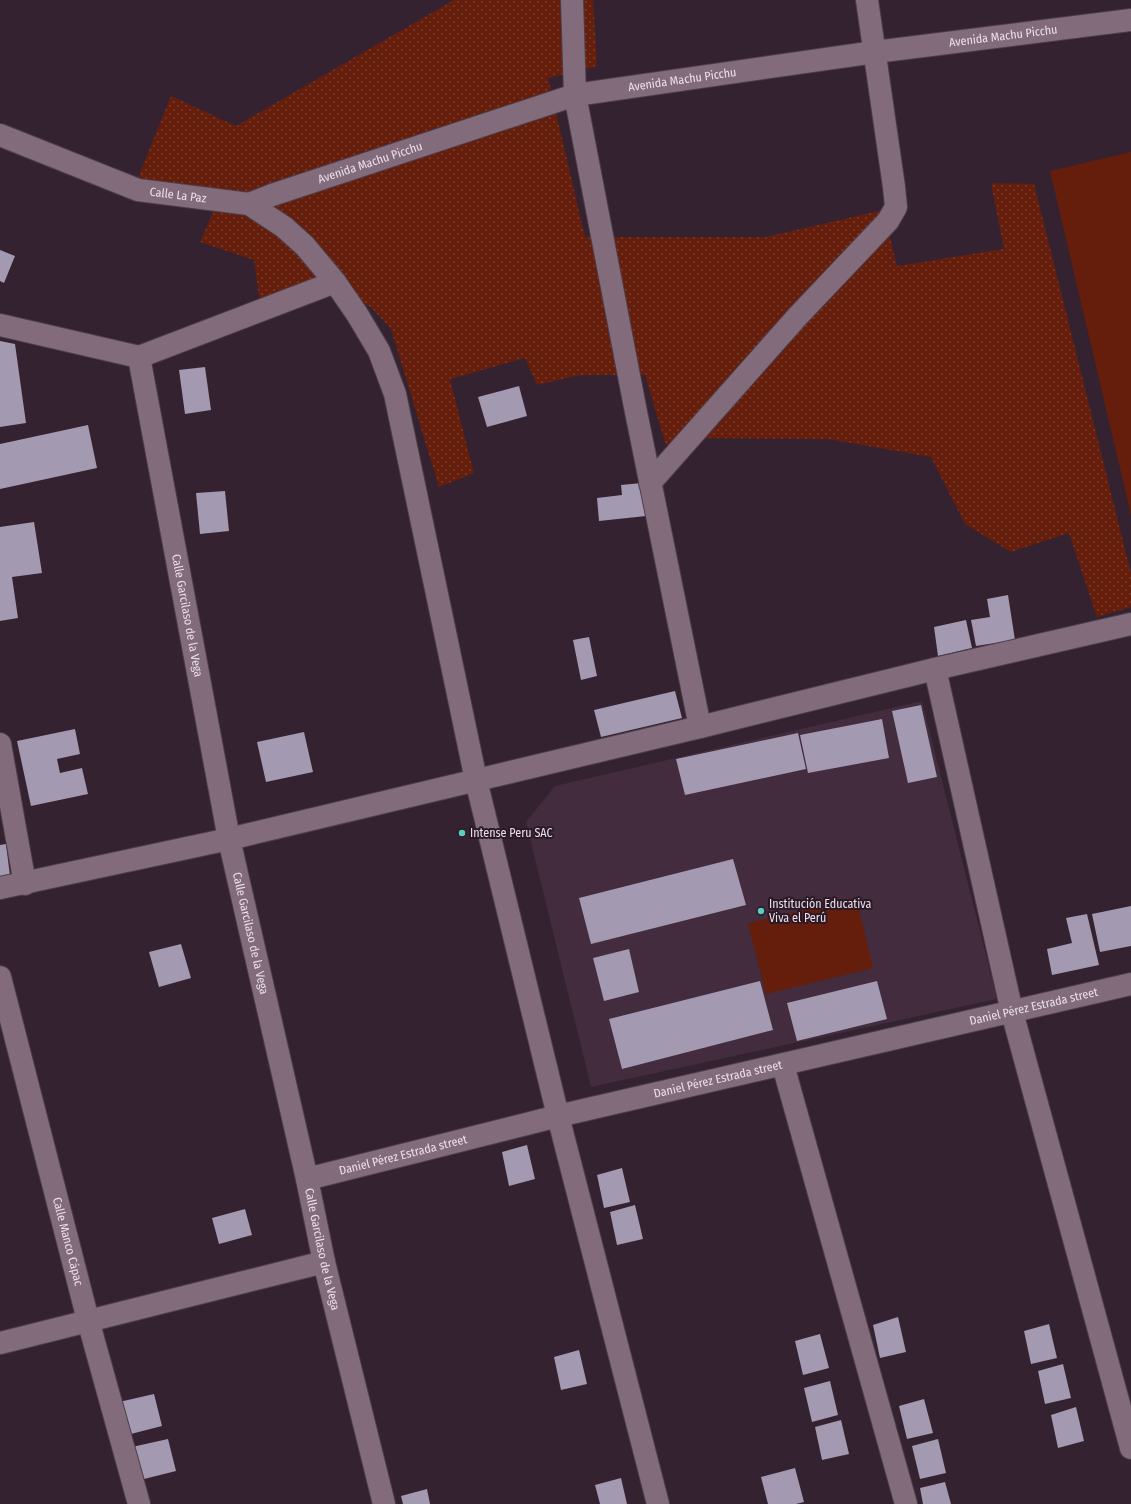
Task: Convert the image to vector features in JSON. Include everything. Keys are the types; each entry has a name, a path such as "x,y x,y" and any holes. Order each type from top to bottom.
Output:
{"street":[{"path":"572,0 575,95 650,483 700,727"},
{"path":"650,483 797,317 888,221 896,207 867,0"},
{"name":"Avenida Machu Picchu","path":"249,204 280,192 575,95 875,52 1131,20"},
{"name":"Calle La Paz","path":"0,135 138,190 249,204 284,227 305,246 335,282 357,314 379,351 395,394 476,780 558,1116 658,1504"},
{"path":"0,325 139,357 335,282"},
{"name":"Calle Garcilaso de la Vega","path":"139,357 229,840 307,1179 324,1262 384,1504"},
{"path":"0,888 25,884 229,840 935,669 1131,624"},
{"path":"935,669 1012,1012 1131,1448"},
{"path":"0,744 25,884"},
{"name":"Calle Manco Cápac","path":"0,978 88,1320 139,1504"},
{"name":"Daniel Pérez Estrada street","path":"307,1179 558,1116 1131,984"},
{"path":"783,1065 906,1504"},
{"path":"0,1343 324,1262"}],"shaded area":[{"path":"454,0 593,0 597,66 548,78 585,237 766,237 883,210 897,266 1004,249 991,183 1034,184 1131,573 1131,607 1097,617 1069,533 1011,552 965,524 931,457 828,439 689,438 666,445 645,375 580,375 537,385 525,358 450,379 474,473 439,487 391,329 371,307 310,282 260,304 254,260 200,242 215,208 138,178 171,96 236,126"},
{"path":"1131,152 1131,515 1050,171"},
{"name":"Institución Educativa Viva el Perú","path":"922,701 997,999 591,1087 526,822 555,786"},
{"path":"856,897 873,968 766,994 748,923"}],"building":[{"path":"0,250 15,256 4,283 0,281"},
{"path":"0,341 15,344 26,423 0,427"},
{"path":"205,367 211,410 185,414 179,370"},
{"path":"519,386 527,416 487,427 478,397"},
{"path":"88,425 97,468 0,489 0,444"},
{"path":"642,483 646,516 599,521 597,498 622,495 621,485"},
{"path":"225,491 229,531 200,534 196,493"},
{"path":"34,522 42,573 12,577 18,618 0,621 0,527"},
{"path":"1008,595 1015,640 976,646 971,620 990,617 987,599"},
{"path":"966,620 972,648 938,656 934,627"},
{"path":"589,637 597,676 581,680 573,640"},
{"path":"675,691 682,718 601,737 594,710"},
{"path":"921,705 937,777 908,783 892,711"},
{"path":"882,719 889,758 808,773 800,735"},
{"path":"75,729 80,754 57,759 60,773 82,768 88,794 31,806 17,741"},
{"path":"304,732 313,772 266,782 257,742"},
{"path":"798,733 806,769 685,795 676,759"},
{"path":"6,844 10,876 0,877 0,845"},
{"path":"733,859 746,905 591,944 579,898"},
{"path":"1131,906 1131,946 1100,952 1092,914"},
{"path":"1087,914 1099,965 1052,975 1047,949 1072,943 1066,918"},
{"path":"181,944 191,978 159,987 149,952"},
{"path":"629,949 639,992 604,1001 593,958"},
{"path":"760,981 773,1030 622,1069 609,1019"},
{"path":"877,981 887,1019 797,1041 787,1003"},
{"path":"527,1145 535,1179 509,1186 502,1152"},
{"path":"622,1168 630,1202 604,1208 597,1175"},
{"path":"635,1205 643,1239 617,1245 610,1212"},
{"path":"245,1209 252,1235 219,1244 212,1218"},
{"path":"898,1317 906,1352 880,1358 873,1325"},
{"path":"1049,1324 1057,1358 1031,1364 1024,1331"},
{"path":"820,1334 829,1368 803,1375 795,1341"},
{"path":"579,1350 587,1384 561,1390 554,1357"},
{"path":"1063,1364 1071,1398 1045,1404 1038,1371"},
{"path":"830,1381 838,1415 812,1422 804,1388"},
{"path":"154,1394 162,1426 127,1435 119,1402"},
{"path":"924,1399 933,1433 907,1439 899,1406"},
{"path":"1076,1407 1084,1441 1058,1448 1051,1415"},
{"path":"841,1420 849,1454 822,1460 815,1427"},
{"path":"168,1439 176,1471 140,1480 132,1447"},
{"path":"938,1439 946,1473 920,1479 912,1446"},
{"path":"795,1468 804,1502 796,1504 768,1504 761,1477"},
{"path":"621,1478 627,1504 600,1504 595,1485"},
{"path":"945,1482 951,1504 923,1504 920,1488"},
{"path":"427,1489 430,1504 403,1504 401,1496"}],"place":[{"name":"Intense Peru SAC","path":"462,833"},
{"name":"Institución Educativa Viva el Perú","path":"761,911"}]}
